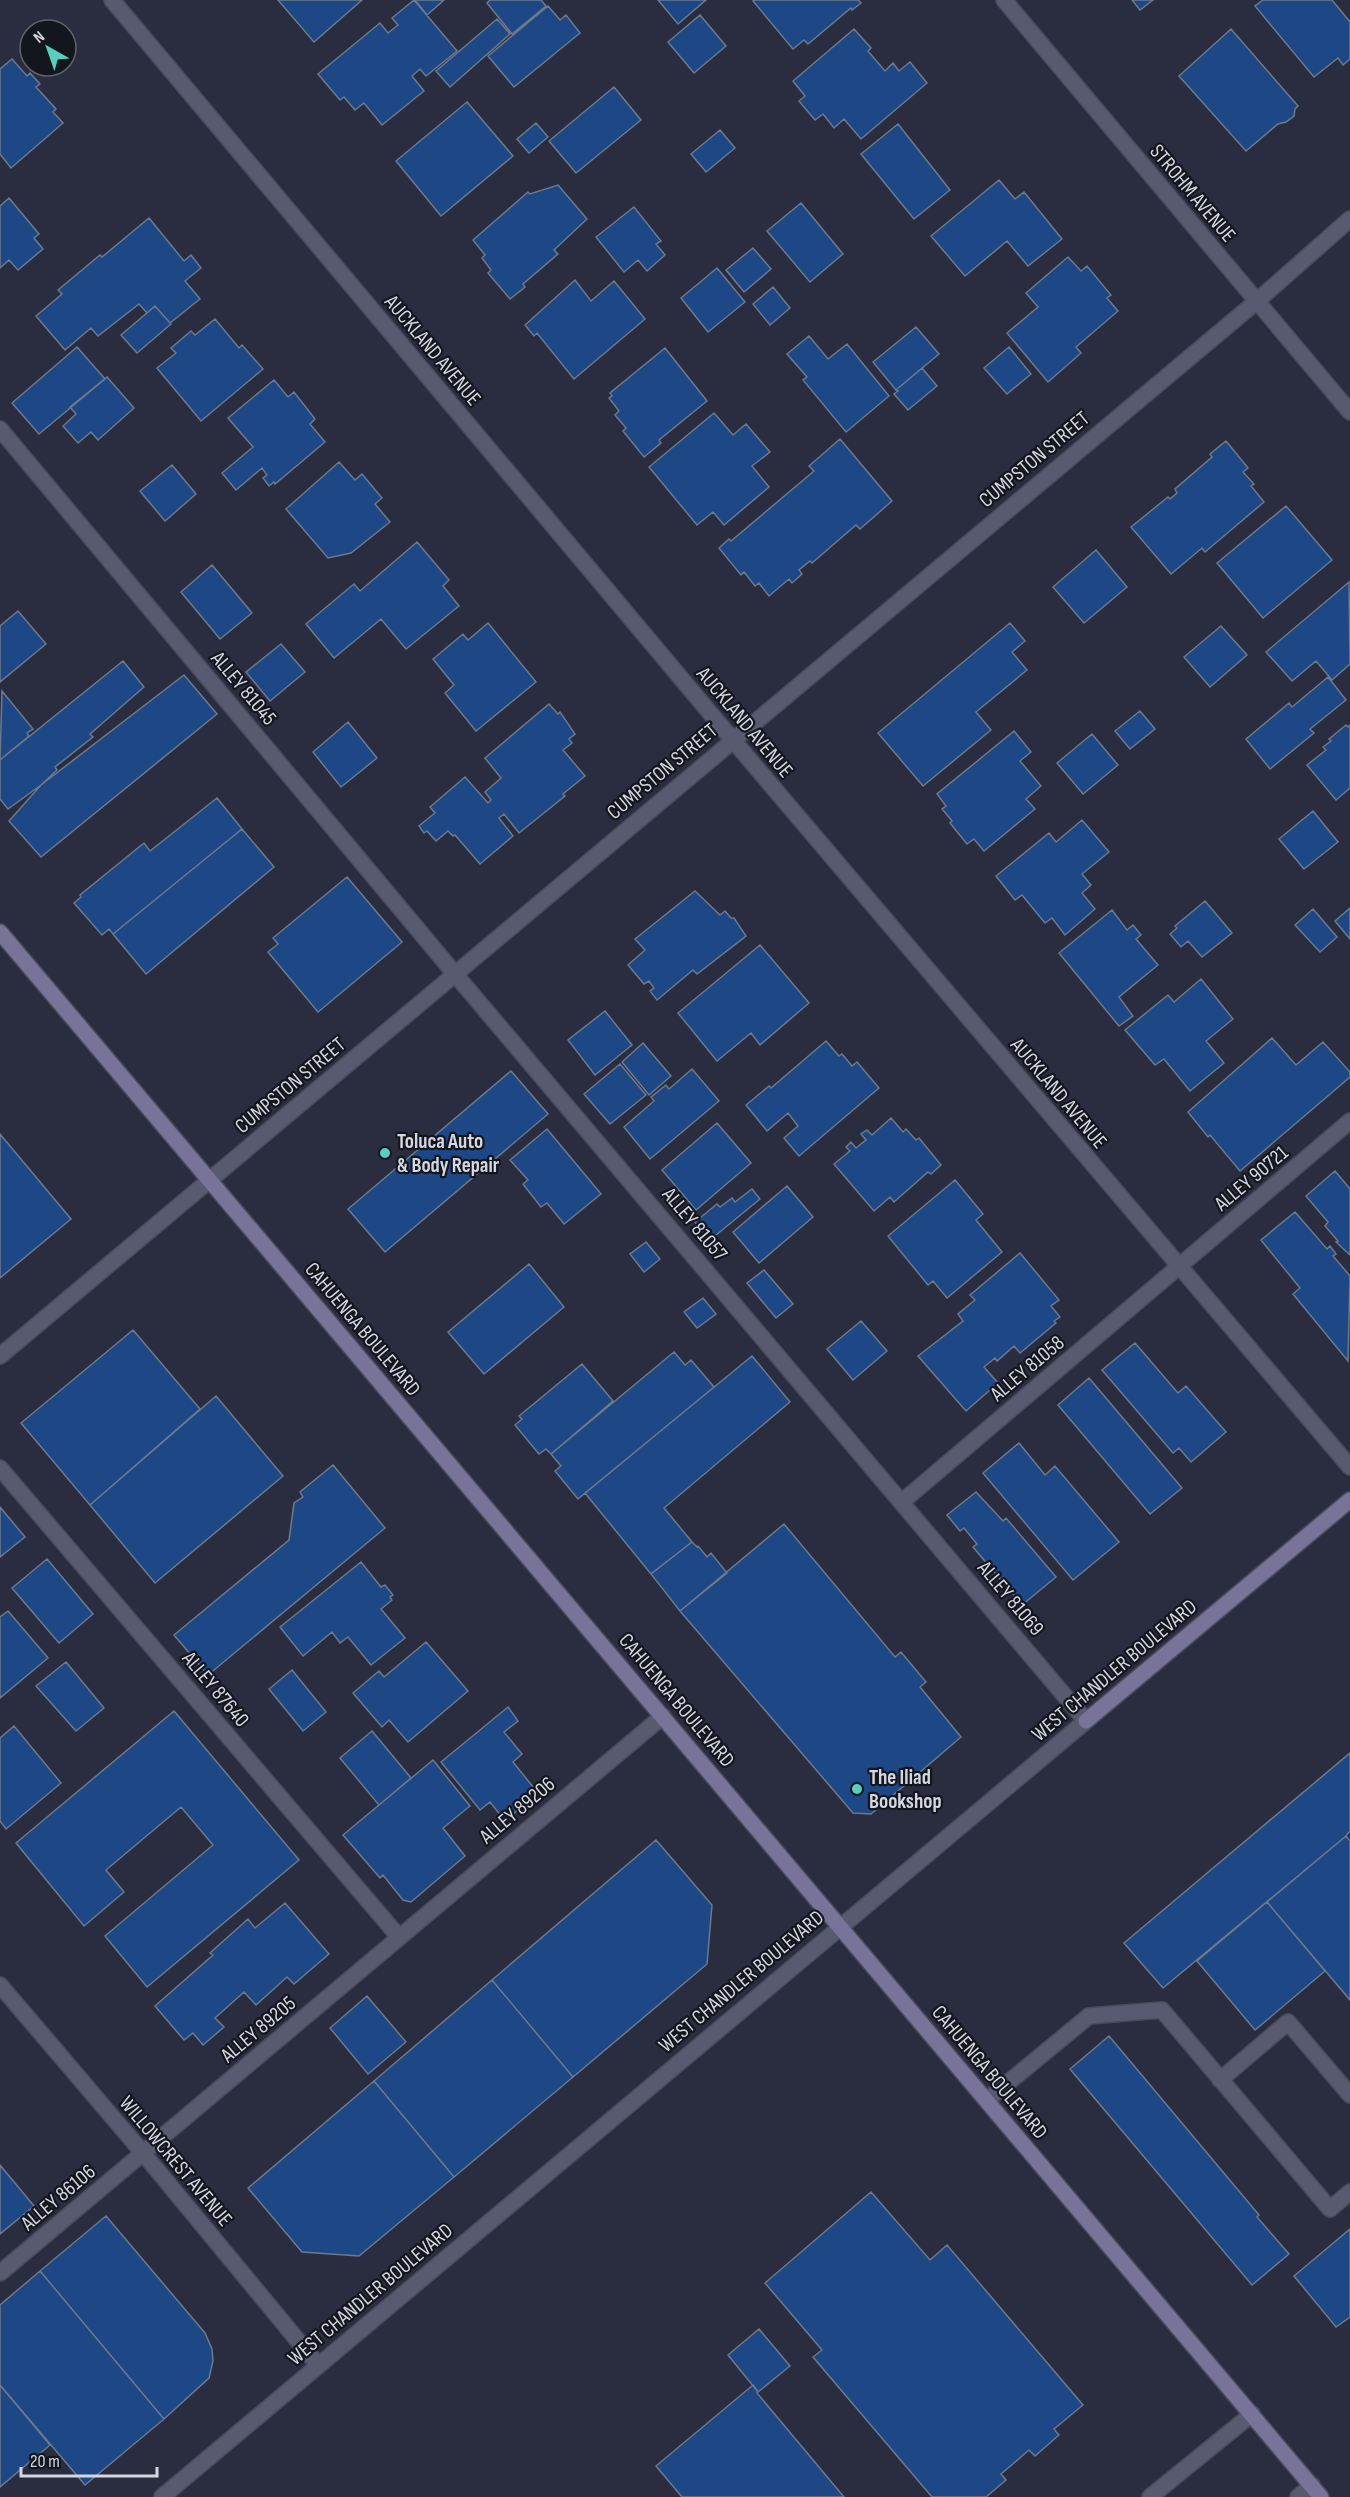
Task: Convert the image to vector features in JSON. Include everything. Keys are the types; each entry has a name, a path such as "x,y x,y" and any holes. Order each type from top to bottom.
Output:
{"main road":[{"name":"CAHUENGA BOULEVARD","path":"0,932 1317,2491"},
{"name":"WEST CHANDLER BOULEVARD","path":"1086,1721 1350,1500"}],"street":[{"name":"AUCKLAND AVENUE","path":"112,0 732,739 1350,1467"},
{"name":"STROHM AVENUE","path":"1004,0 1350,412"},
{"name":"CUMPSTON STREET","path":"0,1356 732,739 1257,301 1350,219"},
{"name":"ALLEY 81045","path":"0,429 455,974"},
{"name":"ALLEY 81057","path":"455,974 903,1501"},
{"name":"ALLEY 90721","path":"1178,1266 1350,1121"},
{"name":"ALLEY 81058","path":"903,1501 1178,1266"},
{"name":"ALLEY 87640","path":"0,1468 399,1937"},
{"name":"ALLEY 81069","path":"903,1501 1086,1721"},
{"name":"ALLEY 89206","path":"399,1937 663,1716"},
{"name":"WEST CHANDLER BOULEVARD","path":"162,2497 840,1925 1086,1721"},
{"name":"ALLEY 89205","path":"143,2153 399,1937"},
{"name":"WILLOWCREST AVENUE","path":"0,1985 143,2153 318,2365"},
{"path":"987,2100 1089,2016 1162,2010 1330,2209 1350,2192"},
{"path":"1220,2080 1288,2022 1350,2095"},
{"name":"ALLEY 86106","path":"0,2273 143,2153"},
{"path":"1150,2497 1252,2414"},
{"path":"1298,2497 1317,2491"}],"building":[{"path":"278,0 362,0 314,42"},
{"path":"414,0 457,51 426,76 420,69 412,76 424,91 382,125 364,103 355,110 344,97 340,100 318,74 380,23 388,33 398,25 392,18"},
{"path":"415,0 444,0 427,15"},
{"path":"490,0 541,0 546,6 512,34 487,3"},
{"path":"658,0 706,0 678,24"},
{"path":"858,0 861,3 852,10 851,8 808,44 804,40 793,49 753,1"},
{"path":"1132,0 1153,0 1140,10"},
{"path":"1263,0 1332,0 1350,22 1350,59 1343,65 1338,58 1314,77 1255,6"},
{"path":"548,6 560,20 566,15 580,33 514,87 488,56"},
{"path":"700,15 726,46 694,73 668,42"},
{"path":"497,19 510,34 450,87 436,71"},
{"path":"854,29 871,48 868,51 885,71 893,63 899,71 910,62 927,83 861,139 844,119 834,128 823,114 815,120 799,101 805,96 793,81"},
{"path":"1231,29 1298,106 1294,116 1278,124 1246,151 1179,76"},
{"path":"12,59 18,66 18,78 35,78 40,84 36,87 56,109 53,112 63,123 11,168 0,154 0,69"},
{"path":"614,87 641,120 576,173 549,141"},
{"path":"467,102 513,156 441,216 396,161"},
{"path":"536,123 548,137 529,153 517,139"},
{"path":"898,124 950,190 914,219 861,154"},
{"path":"720,130 735,148 706,172 691,154"},
{"path":"999,180 1015,199 1024,192 1062,239 1028,266 1007,241 965,276 931,236"},
{"path":"558,185 587,219 554,250 558,254 523,284 525,287 510,299 488,273 491,270 482,258 485,255 473,240 528,192 530,194"},
{"path":"9,198 39,234 34,238 43,249 18,270 9,260 0,268 0,206"},
{"path":"801,203 843,254 810,282 767,231"},
{"path":"634,207 661,241 656,244 665,255 647,271 638,260 624,272 596,237"},
{"path":"149,218 184,261 191,255 201,268 185,281 200,299 170,323 155,306 147,313 139,304 98,336 91,328 65,350 36,316 62,294 58,290"},
{"path":"753,248 771,269 744,292 726,270"},
{"path":"1068,257 1081,271 1087,266 1111,295 1107,298 1118,311 1076,347 1081,353 1048,382 1007,333 1038,307 1026,293"},
{"path":"717,268 745,302 708,332 681,298"},
{"path":"575,280 591,301 614,281 645,319 574,379 537,333 534,336 525,325"},
{"path":"773,287 790,308 770,325 753,304"},
{"path":"155,306 171,324 137,353 121,335"},
{"path":"215,319 239,348 242,345 263,369 201,421 157,368 176,353 171,348 191,331 195,335"},
{"path":"916,327 939,354 896,390 873,362"},
{"path":"809,336 828,359 847,344 889,396 846,432 803,380 807,377 787,354"},
{"path":"77,347 105,379 39,434 12,403"},
{"path":"1009,347 1031,374 1007,394 984,368"},
{"path":"665,348 707,401 659,440 661,443 644,457 623,431 626,428 615,415 619,411 609,398 612,396 610,393"},
{"path":"922,368 937,386 908,410 894,394"},
{"path":"107,377 134,408 98,440 91,432 78,443 63,426 76,414 70,407"},
{"path":"274,380 288,397 294,392 315,419 310,424 325,442 275,484 274,482 269,486 263,478 267,475 262,468 236,490 222,473 253,447 228,418"},
{"path":"714,413 733,435 746,424 770,452 752,466 769,487 724,525 713,512 697,525 649,467"},
{"path":"840,439 892,501 860,529 856,525 812,563 810,561 799,570 802,574 792,583 789,579 769,596 759,583 755,586 744,572 741,575 719,548 729,539 731,541 814,471 809,466"},
{"path":"1226,441 1248,468 1243,472 1254,484 1251,486 1264,502 1205,552 1202,548 1171,574 1131,527 1168,497 1170,499 1177,493 1175,489 1212,457 1210,454"},
{"path":"339,462 355,480 362,474 382,498 375,504 390,522 351,553 328,558 286,509"},
{"path":"172,465 196,494 165,521 140,491"},
{"path":"1286,506 1332,560 1263,618 1217,563"},
{"path":"417,542 449,580 443,586 459,606 406,649 381,619 334,658 306,624 354,584 360,591"},
{"path":"1096,550 1127,587 1084,623 1053,587"},
{"path":"212,565 252,613 220,639 181,592"},
{"path":"1349,582 1350,664 1332,680 1316,661 1292,681 1266,652"},
{"path":"18,611 46,644 0,682 0,626"},
{"path":"488,623 536,682 476,731 445,693 454,685 433,659 463,634 468,640"},
{"path":"1010,623 1025,641 1012,652 1027,670 976,712 991,730 923,786 878,733"},
{"path":"1221,626 1247,655 1210,687 1184,657"},
{"path":"281,644 305,672 270,701 246,672"},
{"path":"123,661 144,687 90,734 93,737 55,767 57,770 41,785 8,809 0,799 0,760"},
{"path":"184,675 217,714 41,857 9,821 41,785"},
{"path":"1328,677 1346,700 1310,729 1314,733 1270,769 1246,739 1289,703 1292,707"},
{"path":"2,691 33,729 27,733 29,736 0,760"},
{"path":"549,704 558,714 560,712 575,734 569,739 572,743 563,750 585,776 563,794 565,796 519,833 504,814 499,818 513,836 480,864 455,835 453,836 448,831 436,841 427,831 424,833 419,826 435,813 430,807 465,777 488,803 491,800 485,792 501,778 485,758"},
{"path":"1140,711 1155,729 1130,749 1115,731"},
{"path":"348,722 377,758 341,787 313,752"},
{"path":"1346,725 1348,727 1350,725 1350,788 1336,800 1307,765 1326,750 1323,747 1331,741 1329,739"},
{"path":"1014,731 1031,752 1020,761 1041,786 1026,799 1035,809 984,851 974,839 967,844 950,823 952,821 942,809 946,806 937,794"},
{"path":"1092,734 1118,765 1083,794 1057,763"},
{"path":"217,798 242,829 113,934 109,929 102,935 74,903 81,897 80,895 144,843 150,851"},
{"path":"1313,811 1338,842 1304,869 1279,839"},
{"path":"1082,820 1109,852 1082,874 1091,885 1082,893 1095,909 1065,935 1052,918 1045,923 1022,895 1015,900 996,876 1049,833 1056,842"},
{"path":"242,829 274,867 146,974 113,934"},
{"path":"347,877 402,942 318,1012 268,952 278,944 273,938"},
{"path":"695,891 720,915 725,911 731,918 734,918 746,936 697,974 693,970 657,1000 650,991 654,988 649,981 644,984 628,965 645,950 635,939"},
{"path":"1205,901 1232,933 1202,957 1188,941 1181,947 1170,934 1177,928 1175,926"},
{"path":"1350,908 1350,939 1335,921"},
{"path":"1313,909 1337,937 1320,952 1295,925"},
{"path":"1112,910 1127,930 1133,925 1141,935 1136,939 1158,965 1119,997 1133,1016 1119,1026 1059,953"},
{"path":"760,945 809,1003 760,1045 751,1033 717,1061 678,1013"},
{"path":"1201,979 1233,1019 1206,1041 1224,1063 1190,1091 1164,1059 1155,1065 1125,1030 1168,995 1174,1002"},
{"path":"605,1011 632,1045 595,1075 568,1040"},
{"path":"1272,1038 1296,1065 1323,1042 1350,1072 1350,1077 1240,1171 1188,1112"},
{"path":"826,1041 839,1056 842,1054 852,1066 857,1062 879,1088 799,1156 784,1138 798,1126 788,1113 767,1131 746,1105 769,1086 771,1088"},
{"path":"643,1043 671,1076 649,1095 622,1062"},
{"path":"620,1064 646,1095 610,1124 584,1094"},
{"path":"692,1069 719,1101 650,1159 624,1127 654,1101 651,1097 666,1085 669,1089"},
{"path":"511,1071 548,1114 385,1252 348,1209"},
{"path":"891,1118 903,1132 906,1129 916,1140 919,1138 941,1165 931,1174 928,1172 894,1202 890,1197 874,1211 834,1164 850,1151 846,1147 851,1142 856,1148 866,1140 861,1134 867,1130 872,1135"},
{"path":"717,1123 751,1163 696,1210 662,1170"},
{"path":"547,1129 601,1194 564,1224 547,1203 541,1207 523,1184 528,1180 510,1160"},
{"path":"0,1134 71,1219 0,1278"},
{"path":"1335,1171 1350,1189 1350,1255 1336,1242 1338,1241 1325,1226 1328,1222 1306,1196"},
{"path":"955,1180 983,1214 976,1220 1002,1252 947,1298 933,1281 928,1285 888,1236"},
{"path":"787,1186 813,1217 759,1263 733,1232"},
{"path":"752,1189 760,1199 710,1240 695,1222 717,1204 720,1207 732,1198 735,1202"},
{"path":"1295,1212 1327,1249 1330,1246 1336,1254 1333,1256 1350,1276 1348,1361 1293,1294 1300,1288 1261,1240"},
{"path":"646,1242 660,1259 644,1272 630,1254"},
{"path":"1020,1253 1059,1300 1051,1306 1060,1317 1020,1353 1014,1346 997,1361 995,1358 984,1367 998,1383 966,1411 918,1356 963,1321 958,1314 975,1300 970,1295"},
{"path":"529,1264 564,1307 484,1374 448,1332"},
{"path":"764,1270 793,1304 776,1318 747,1283"},
{"path":"703,1298 716,1314 697,1328 684,1312"},
{"path":"861,1321 887,1351 853,1380 827,1349"},
{"path":"133,1330 200,1409 90,1505 21,1423"},
{"path":"1135,1343 1178,1393 1186,1386 1226,1432 1191,1462 1179,1448 1173,1453 1102,1370"},
{"path":"674,1352 685,1365 691,1360 714,1387 578,1499 555,1471 561,1466 551,1454"},
{"path":"752,1356 790,1402 664,1508 692,1542 651,1574 585,1493"},
{"path":"582,1364 613,1401 551,1454 546,1449 539,1454 515,1425 522,1419 519,1416"},
{"path":"1089,1378 1182,1488 1150,1514 1058,1405"},
{"path":"216,1396 283,1476 155,1583 90,1505"},
{"path":"1019,1443 1045,1475 1055,1466 1119,1542 1073,1580 983,1473"},
{"path":"333,1465 385,1528 208,1675 174,1635 289,1540 294,1503 303,1497 300,1492"},
{"path":"976,1492 1003,1521 1006,1518 1056,1577 1022,1605 973,1547 977,1544 964,1528 960,1531 947,1515"},
{"path":"0,1507 25,1537 0,1557"},
{"path":"784,1524 895,1657 901,1652 926,1682 920,1687 961,1737 871,1814 853,1813 680,1611"},
{"path":"692,1542 707,1557 711,1553 727,1573 680,1611 651,1574"},
{"path":"47,1559 93,1614 59,1643 12,1588"},
{"path":"361,1562 381,1587 385,1585 393,1595 390,1597 392,1600 381,1609 405,1638 371,1665 348,1637 340,1643 332,1632 303,1656 280,1627"},
{"path":"8,1611 48,1658 0,1698 0,1617"},
{"path":"426,1642 468,1691 408,1742 389,1720 382,1727 353,1693 379,1671 384,1677"},
{"path":"66,1662 104,1708 76,1731 36,1686"},
{"path":"292,1670 326,1712 303,1731 269,1689"},
{"path":"508,1707 518,1721 504,1732 522,1754 513,1762 538,1793 505,1821 490,1802 480,1810 441,1762"},
{"path":"174,1711 299,1860 147,1987 105,1936 213,1845 181,1807 106,1870 124,1892 84,1926 16,1843"},
{"path":"14,1726 61,1783 6,1829 0,1821 0,1738"},
{"path":"372,1731 411,1778 379,1805 340,1758"},
{"path":"1350,1753 1350,1831 1163,1988 1124,1943"},
{"path":"433,1760 470,1806 443,1828 465,1856 411,1902 403,1900 383,1875 380,1878 343,1835"},
{"path":"1346,1836 1350,1841 1350,2000 1267,1902"},
{"path":"656,1840 712,1905 707,1964 573,2077 492,1980"},
{"path":"1267,1902 1325,1971 1255,2030 1197,1961"},
{"path":"285,1903 329,1954 294,1984 287,1977 256,2005 244,1992 215,2018 224,2027 203,2045 193,2033 184,2040 155,2006 213,1955 210,1953 248,1919 255,1928"},
{"path":"492,1980 573,2077 454,2177 374,2081"},
{"path":"367,1996 406,2042 368,2074 330,2028"},
{"path":"1109,2036 1289,2254 1252,2285 1070,2069"},
{"path":"374,2081 454,2177 359,2256 302,2252 248,2188"},
{"path":"0,2165 34,2206 0,2234"},
{"path":"871,2192 930,2260 947,2245 1083,2405 1054,2429 1059,2435 1035,2456 1029,2450 1001,2474 1006,2480 986,2497 932,2497 813,2357 822,2350 765,2283"},
{"path":"106,2216 205,2333 212,2349 213,2361 209,2378 164,2419 40,2271"},
{"path":"1350,2229 1350,2317 1336,2327 1294,2276"},
{"path":"40,2271 164,2419 85,2485 0,2385 0,2305"},
{"path":"759,2329 790,2366 758,2392 728,2355"},
{"path":"0,2385 50,2445 0,2487"},
{"path":"753,2385 757,2393 844,2497 682,2497 656,2466"}],"place":[{"name":"Toluca Auto & Body Repair","path":"385,1153"},
{"name":"The Iliad Bookshop","path":"857,1789"}]}
